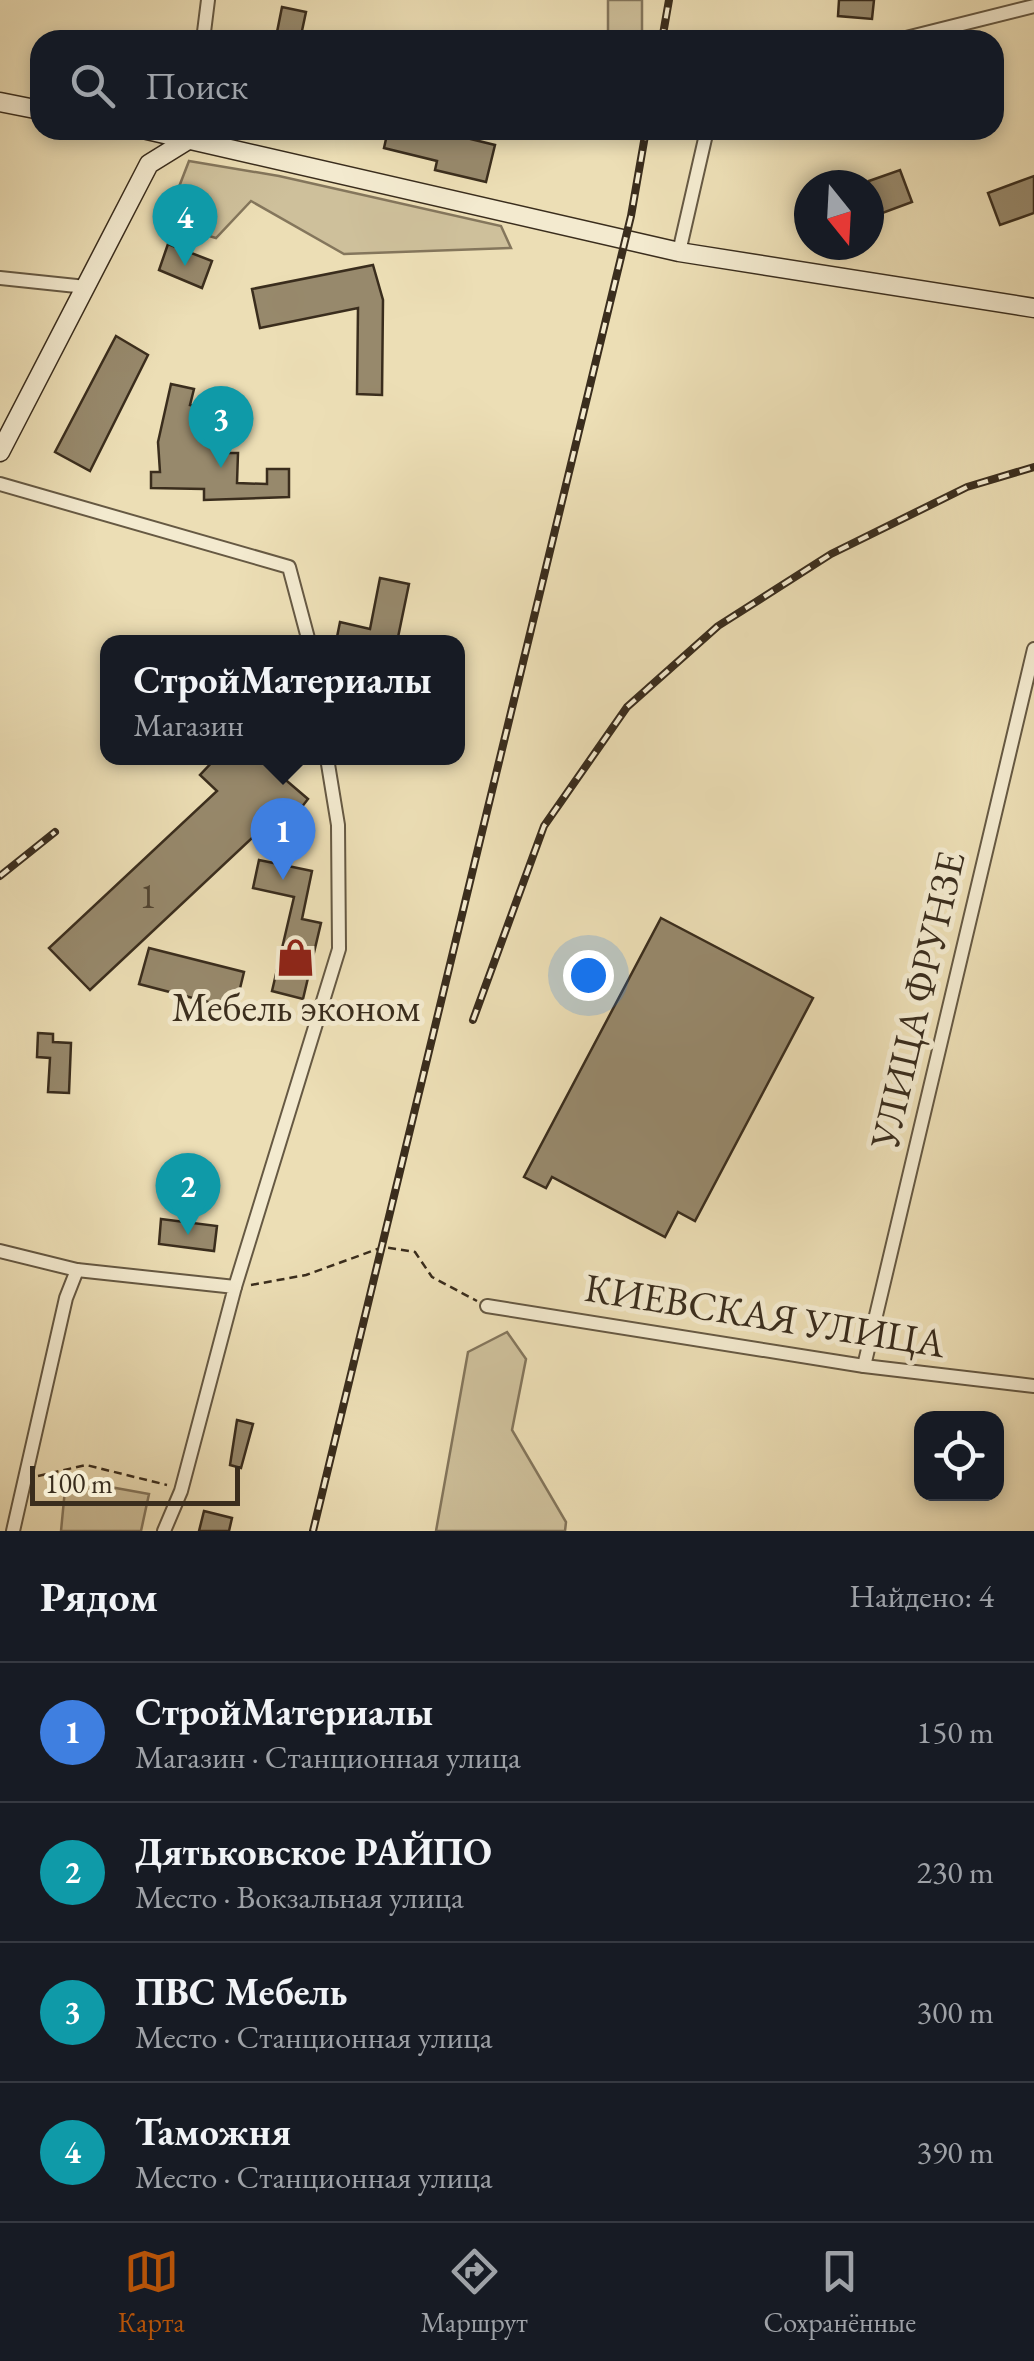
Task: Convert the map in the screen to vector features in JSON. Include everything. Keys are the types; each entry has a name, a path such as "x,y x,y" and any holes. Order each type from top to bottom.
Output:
{"main road":[{"path":"0,102 30,108"},
{"path":"0,452 148,164 182,140"},
{"path":"216,140 679,252 1034,308"}],"street":[{"path":"204,30 208,0"},
{"path":"938,30 1034,6"},
{"path":"679,252 705,140"},
{"path":"0,278 86,287"},
{"path":"0,484 289,567 307,635"},
{"name":"УЛИЦА ФРУНЗЕ","path":"864,1366 1034,648"},
{"path":"164,1531 181,1491 236,1287 339,949 338,826 328,765"},
{"path":"0,1252 78,1270 236,1287"},
{"path":"13,1531 66,1298 78,1270"},
{"name":"КИЕВСКАЯ УЛИЦА","path":"488,1306 864,1366 1034,1386"}],"path":[{"path":"236,1287 306,1275 383,1247 415,1252 432,1277 488,1306"},
{"path":"29,1481 46,1472 86,1465 181,1491"}],"shaded area":[{"path":"608,0 642,0 642,30 608,30"},
{"path":"189,161 279,176 501,226 511,248 344,254 251,201 216,238 165,223"},
{"path":"507,1332 526,1359 512,1430 566,1522 565,1531 436,1531 468,1352"},
{"path":"66,1479 149,1494 141,1531 61,1531"}],"building":[{"path":"839,0 874,0 872,19 838,16"},
{"path":"282,7 306,12 302,30 277,30"},
{"path":"386,140 475,140 495,145 486,182 435,170 437,161 384,148"},
{"path":"900,170 912,202 884,212 884,176"},
{"path":"1034,176 1034,213 1000,225 988,193"},
{"path":"168,244 212,261 202,288 159,270"},
{"path":"373,265 383,300 382,395 357,394 358,308 260,328 252,289"},
{"path":"116,336 148,355 90,471 55,452"},
{"path":"171,384 194,389 190,405 226,413 217,453 238,453 237,483 267,484 267,469 289,469 289,497 204,500 204,489 151,488 151,472 160,472 158,442"},
{"path":"380,578 409,584 398,635 337,635 340,622 370,629"},
{"path":"209,765 268,765 308,799 274,843 264,834 267,824 90,990 49,948 217,791 200,775"},
{"path":"259,860 312,871 302,919 321,923 303,999 272,991 294,897 253,888"},
{"path":"661,918 813,998 695,1221 678,1212 665,1237 552,1177 546,1188 524,1177"},
{"path":"149,948 244,972 235,1009 139,984"},
{"path":"38,1033 53,1034 53,1042 71,1043 69,1093 48,1092 50,1058 37,1057"},
{"path":"161,1219 217,1226 214,1251 159,1244"},
{"path":"237,1420 253,1424 241,1468 230,1465"},
{"path":"204,1511 232,1518 229,1531 199,1531"}],"railway":[{"path":"664,30 669,0"},
{"path":"313,1531 631,216 644,140"},
{"path":"473,1020 544,826 627,707 718,626 831,554 967,487 1034,467"},
{"path":"0,876 55,832"}],"place":[{"name":"Таможня","path":"185,266"},
{"name":"ПВС Мебель","path":"221,468"},
{"name":"СтройМатериалы","path":"283,880"},
{"name":"Мебель эконом","path":"296,957"},
{"name":"Дятьковское РАЙПО","path":"188,1235"}]}
